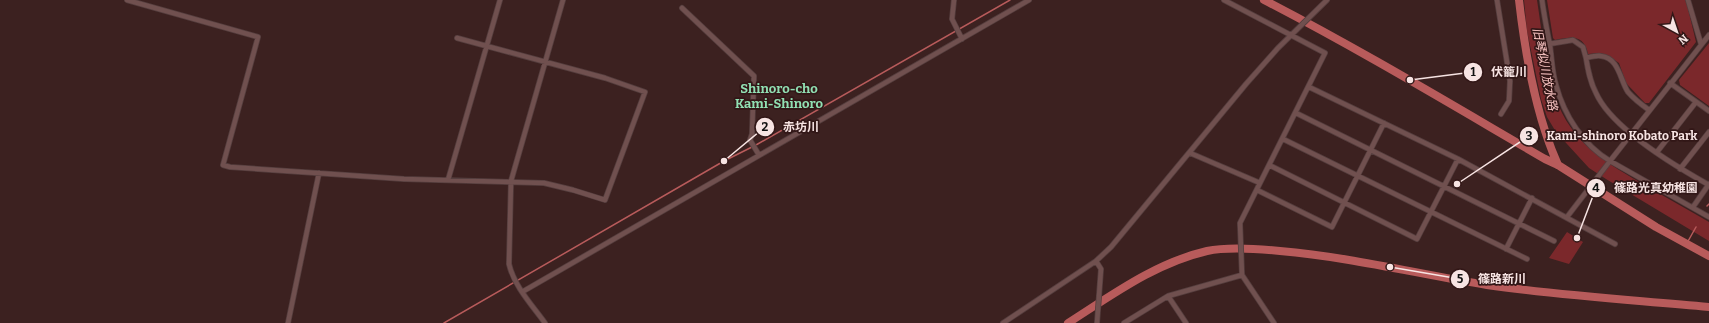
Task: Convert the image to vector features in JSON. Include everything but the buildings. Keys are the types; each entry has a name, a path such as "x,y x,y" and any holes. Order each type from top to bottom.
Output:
{"street":[{"path":"127,0 258,37 223,165 230,167 404,179 544,183 605,200 645,92 605,78 457,38"},
{"path":"448,180 500,0"},
{"path":"545,323 521,290 514,278 509,264 511,181 563,0"},
{"path":"954,0 952,19 962,39"},
{"path":"521,290 1029,0"},
{"path":"1224,0 1292,34 1325,53 1240,225 1242,275 1274,323"},
{"path":"1003,323 1096,261 1121,236 1246,84 1326,0"},
{"path":"1497,0 1510,81 1509,101 1501,114"},
{"path":"1542,0 1555,84 1568,116 1580,134 1610,161 1709,217"},
{"path":"1688,0 1701,44"},
{"path":"682,8 754,76 751,142 758,154"},
{"path":"1567,217 1709,35"},
{"path":"1550,44 1573,40 1583,47 1590,79 1596,95 1606,111 1631,134 1680,169 1709,185 1693,207"},
{"path":"1586,58 1602,56 1616,65 1621,79 1629,92 1649,110"},
{"path":"1670,84 1709,111"},
{"path":"1309,87 1458,159 1615,244"},
{"path":"1657,152 1696,102"},
{"path":"1296,113 1554,241"},
{"path":"1257,190 1332,227 1384,123"},
{"path":"1680,169 1709,132"},
{"path":"1283,139 1527,259"},
{"path":"1190,153 1260,183"},
{"path":"1269,165 1417,239 1458,159"},
{"path":"288,323 318,173"},
{"path":"1506,249 1532,198"},
{"path":"1096,261 1101,269 1097,323"},
{"path":"1124,323 1168,296 1242,275"},
{"path":"1168,296 1186,323"}],"shaded area":[{"path":"1524,0 1537,0 1544,48 1555,96 1562,113 1571,127 1581,140 1592,150 1618,169 1709,222 1709,241 1589,168 1556,132 1547,117 1541,99 1527,31"},
{"path":"1547,0 1686,0 1696,42 1649,103 1645,103 1626,83 1619,63 1600,53 1588,54 1583,43 1576,38 1555,40 1553,38"},
{"path":"1709,43 1709,106 1680,85 1679,80"},
{"path":"1567,232 1583,242 1569,264 1549,258"}],"waterway":[{"path":"444,323 724,161 756,145 1010,0"},
{"path":"1264,0 1370,58 1545,159 1558,165 1656,227 1709,256"},
{"name":"旧琴似川放水路","path":"1519,0 1532,84 1543,126 1558,165"},
{"path":"1687,243 1696,227"},
{"path":"1068,323 1134,281 1170,263 1207,251 1233,249 1272,250 1332,257 1461,281 1515,289 1709,307"}],"place":[{"name":"伏籠川","path":"1410,80"},
{"name":"赤坊川","path":"724,161"},
{"name":"Kami-shinoro Kobato Park","path":"1457,184"},
{"name":"篠路光真幼稚園","path":"1577,238"},
{"name":"篠路新川","path":"1390,267"}],"district":[{"name":"Shinoro-cho Kami-Shinoro","path":"779,96"}]}
